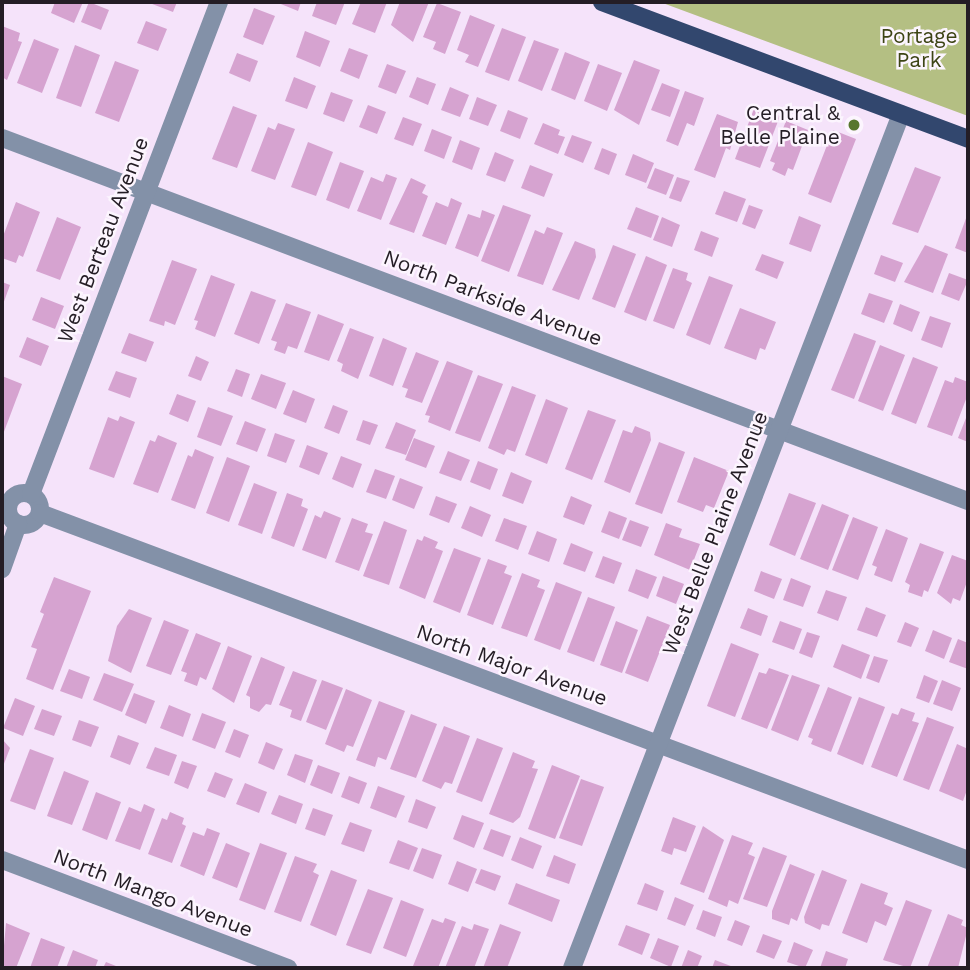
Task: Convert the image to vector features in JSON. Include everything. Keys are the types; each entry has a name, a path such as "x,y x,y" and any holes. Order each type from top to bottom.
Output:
{"main road":[{"path":"602,2 968,139"}],"street":[{"name":"West Berteau Avenue","path":"31,494 219,2"},
{"name":"West Belle Plaine Avenue","path":"572,968 901,114"},
{"name":"North Parkside Avenue","path":"2,138 968,501"},
{"path":"31,494 39,503 40,513 29,524 19,524 10,518 5,501 16,495 31,494"},
{"name":"North Major Avenue","path":"40,513 968,860"},
{"path":"2,569 19,524"},
{"name":"North Mango Avenue","path":"2,860 288,968"}],"green space":[{"name":"Portage Park","path":"660,2 968,2 968,116"}],"building":[{"path":"55,2 83,2 74,23 51,13"},
{"path":"89,2 109,10 101,30 81,22"},
{"path":"147,2 177,2 173,12"},
{"path":"276,2 301,2 298,11"},
{"path":"317,2 345,2 336,25 312,16"},
{"path":"361,2 387,2 375,33 352,24"},
{"path":"400,2 429,2 413,42 391,25"},
{"path":"437,3 461,12 445,54 433,49 436,42 423,37"},
{"path":"254,8 275,16 263,45 243,37"},
{"path":"470,15 495,25 478,67 465,62 469,55 457,50"},
{"path":"146,21 167,29 158,51 137,43"},
{"path":"2,26 20,33 18,41 22,42 7,80 2,77"},
{"path":"502,28 526,37 509,81 485,72"},
{"path":"305,31 330,41 320,67 296,57"},
{"path":"34,39 59,49 42,93 17,83"},
{"path":"534,40 559,49 542,91 518,81"},
{"path":"75,45 100,55 81,107 56,98"},
{"path":"349,48 368,55 359,79 340,71"},
{"path":"565,52 590,62 575,100 551,90"},
{"path":"237,53 258,61 250,82 229,73"},
{"path":"634,60 660,70 639,125 614,110"},
{"path":"115,61 139,70 119,122 95,113"},
{"path":"387,64 406,71 396,94 378,87"},
{"path":"598,64 622,73 607,111 584,101"},
{"path":"294,77 316,86 307,109 285,101"},
{"path":"417,77 436,84 428,105 409,97"},
{"path":"662,83 680,90 670,117 651,110"},
{"path":"450,87 469,95 460,117 441,110"},
{"path":"685,91 704,98 694,126 687,123 678,146 666,141"},
{"path":"331,92 353,100 344,122 323,114"},
{"path":"477,97 497,105 488,126 469,119"},
{"path":"368,105 386,112 377,134 359,127"},
{"path":"233,106 257,115 237,168 212,159"},
{"path":"755,106 780,116 760,168 735,159"},
{"path":"508,110 528,118 520,139 500,131"},
{"path":"717,114 738,122 730,150 726,148 715,178 694,170"},
{"path":"403,117 422,124 413,146 394,139"},
{"path":"786,121 808,130 793,170 788,168 785,176 772,170 775,163 770,161"},
{"path":"278,123 295,129 275,180 251,171 268,127 275,130"},
{"path":"543,123 560,130 558,135 565,137 558,154 534,144"},
{"path":"432,129 452,137 444,159 424,151"},
{"path":"833,130 856,139 831,203 808,194"},
{"path":"572,135 592,142 583,163 564,155"},
{"path":"460,140 480,148 472,170 452,162"},
{"path":"308,142 333,152 316,196 291,187"},
{"path":"602,148 617,154 609,175 594,169"},
{"path":"495,152 514,160 505,182 486,175"},
{"path":"633,154 654,163 646,183 625,175"},
{"path":"340,162 364,171 349,209 326,200"},
{"path":"530,165 553,174 544,197 521,188"},
{"path":"915,167 941,177 918,233 892,224"},
{"path":"655,168 674,175 666,195 647,188"},
{"path":"386,174 397,178 381,220 357,211 371,177 383,182"},
{"path":"677,177 690,181 681,202 669,198"},
{"path":"411,178 426,185 422,193 428,196 414,233 389,224"},
{"path":"724,191 746,199 737,222 715,214"},
{"path":"451,198 462,203 446,245 422,236 436,202 448,207"},
{"path":"16,202 40,212 23,257 19,255 16,263 2,258 2,239"},
{"path":"503,205 531,215 509,272 481,261"},
{"path":"749,205 763,210 755,229 742,224"},
{"path":"636,207 659,216 651,238 627,229"},
{"path":"482,210 495,215 478,257 455,248 468,214 480,218"},
{"path":"968,213 968,253 955,248"},
{"path":"799,216 821,225 811,252 789,244"},
{"path":"57,217 81,227 60,280 36,271"},
{"path":"662,217 680,225 672,247 653,240"},
{"path":"547,227 563,233 543,285 517,276 535,230 544,234"},
{"path":"701,231 719,238 712,257 694,250"},
{"path":"575,241 595,249 596,257 579,300 552,290"},
{"path":"613,245 636,254 615,308 592,299"},
{"path":"925,245 948,254 933,293 904,282"},
{"path":"762,254 784,262 777,279 755,270"},
{"path":"881,255 903,263 895,282 874,274"},
{"path":"646,256 667,265 646,321 624,312"},
{"path":"172,260 197,269 175,325 165,321 164,326 149,321"},
{"path":"673,268 688,273 686,280 692,283 674,329 653,321"},
{"path":"949,273 968,280 959,301 941,294"},
{"path":"211,275 235,284 215,337 195,329 198,321 194,320"},
{"path":"709,276 733,285 710,345 686,335"},
{"path":"2,282 10,285 2,307"},
{"path":"251,291 276,300 259,344 234,334"},
{"path":"869,293 893,301 884,323 861,314"},
{"path":"41,297 64,306 55,329 32,320"},
{"path":"286,303 311,312 297,349 288,346 285,354 274,350 277,342 271,340"},
{"path":"900,304 920,312 912,332 893,324"},
{"path":"740,308 776,322 765,350 760,348 756,360 724,348"},
{"path":"318,314 344,324 329,361 304,352"},
{"path":"930,316 951,323 942,348 921,340"},
{"path":"350,328 374,337 358,379 341,371 343,364 337,361"},
{"path":"129,333 154,342 146,362 121,353"},
{"path":"854,333 876,341 854,399 831,390"},
{"path":"27,337 49,346 41,366 19,357"},
{"path":"383,338 407,348 393,386 369,376"},
{"path":"880,345 905,355 883,411 858,401"},
{"path":"416,352 439,361 422,403 405,397 408,389 402,387"},
{"path":"196,356 209,362 201,381 188,376"},
{"path":"913,357 938,367 916,424 891,414"},
{"path":"447,361 473,371 450,431 428,422 430,416 425,415"},
{"path":"236,369 250,374 242,397 227,391"},
{"path":"116,371 137,378 130,398 108,390"},
{"path":"261,374 286,383 276,409 251,399"},
{"path":"478,375 503,384 480,442 455,433"},
{"path":"2,376 22,384 2,437"},
{"path":"955,377 968,382 968,394 952,436 927,427 945,380 953,383"},
{"path":"512,386 536,395 515,452 507,449 504,455 488,448"},
{"path":"293,390 315,399 306,423 283,414"},
{"path":"177,394 196,401 188,422 169,414"},
{"path":"546,399 568,408 547,464 525,455"},
{"path":"333,405 348,411 339,434 324,428"},
{"path":"208,407 233,416 221,446 197,437"},
{"path":"588,410 616,420 592,480 565,469"},
{"path":"968,413 968,442 958,438"},
{"path":"120,416 135,422 114,478 89,469 108,417 118,421"},
{"path":"363,420 378,425 370,445 356,440"},
{"path":"245,421 266,429 257,452 236,444"},
{"path":"396,422 416,430 406,455 385,448"},
{"path":"635,426 650,432 651,440 630,493 604,482 623,430 632,433"},
{"path":"275,433 295,440 286,463 267,456"},
{"path":"158,435 177,443 158,493 133,484 150,440 155,442"},
{"path":"414,438 435,446 426,468 405,460"},
{"path":"659,442 685,452 662,514 635,504"},
{"path":"307,445 328,453 319,475 299,467"},
{"path":"195,449 214,457 195,509 171,500 188,455 192,457"},
{"path":"448,451 470,460 461,481 439,473"},
{"path":"341,456 362,464 353,488 332,479"},
{"path":"227,457 250,466 229,522 206,513"},
{"path":"694,457 729,471 714,508 706,505 703,512 677,502"},
{"path":"478,461 498,469 490,490 470,482"},
{"path":"375,469 395,476 386,499 366,492"},
{"path":"511,472 532,481 523,504 502,496"},
{"path":"400,478 423,487 414,509 392,500"},
{"path":"254,483 277,492 262,534 238,525"},
{"path":"287,493 303,499 301,506 308,509 294,547 271,538"},
{"path":"789,493 816,503 795,556 769,545"},
{"path":"436,496 457,504 449,523 429,515"},
{"path":"571,496 592,505 584,525 563,517"},
{"path":"822,504 849,515 828,570 800,559"},
{"path":"470,506 491,515 482,537 461,528"},
{"path":"324,511 341,518 326,559 302,550 315,515 321,518"},
{"path":"609,511 627,518 619,539 601,532"},
{"path":"853,517 878,527 858,580 832,570"},
{"path":"352,518 368,524 365,532 373,534 359,571 335,562"},
{"path":"504,518 527,526 518,550 495,541"},
{"path":"630,520 649,527 641,547 622,540"},
{"path":"384,521 407,530 389,585 363,576"},
{"path":"666,523 682,529 679,537 700,544 690,570 654,555"},
{"path":"886,529 908,538 892,582 874,575 877,567 872,565"},
{"path":"537,531 557,539 549,562 528,554"},
{"path":"424,536 438,542 435,548 443,551 425,599 399,588 417,539 422,541"},
{"path":"571,543 593,552 585,572 563,564"},
{"path":"920,543 944,552 928,592 924,590 922,597 908,592 910,585 905,582"},
{"path":"454,548 481,558 460,613 433,602"},
{"path":"952,555 968,561 968,579 960,601 953,598 951,604 937,593"},
{"path":"603,556 622,563 614,584 595,577"},
{"path":"488,559 507,566 504,573 512,576 493,625 467,615"},
{"path":"636,569 657,577 648,599 628,591"},
{"path":"761,571 782,579 774,599 754,591"},
{"path":"522,573 540,580 537,587 545,590 527,637 501,628"},
{"path":"663,576 684,584 676,604 656,596"},
{"path":"54,577 91,591 53,690 26,679 37,649 31,647 44,614 40,612"},
{"path":"791,578 811,586 803,607 783,600"},
{"path":"556,582 582,592 560,650 534,640"},
{"path":"826,590 847,597 838,621 817,613"},
{"path":"588,597 615,607 594,662 567,652"},
{"path":"866,607 886,615 877,637 857,630"},
{"path":"748,608 768,616 761,636 740,628"},
{"path":"129,609 152,618 131,673 108,661 117,626"},
{"path":"647,616 670,625 648,682 625,673"},
{"path":"164,620 189,630 171,675 146,666"},
{"path":"616,621 638,630 622,673 600,665"},
{"path":"780,621 802,629 794,650 772,642"},
{"path":"905,622 919,628 911,647 897,642"},
{"path":"933,630 952,638 944,659 925,651"},
{"path":"807,632 820,636 812,658 799,653"},
{"path":"196,633 221,643 206,680 200,677 197,686 184,681 187,673 181,671"},
{"path":"958,639 968,643 968,669 949,662"},
{"path":"731,643 759,654 735,717 707,706"},
{"path":"842,644 870,655 861,679 833,667"},
{"path":"228,646 252,656 234,703 212,689"},
{"path":"874,656 888,660 879,683 866,678"},
{"path":"261,657 285,667 271,705 266,704 259,712 250,708 250,697 246,695"},
{"path":"769,668 789,675 767,729 741,719 759,672 766,674"},
{"path":"69,669 90,677 82,699 60,691"},
{"path":"293,671 317,680 301,721 290,717 292,710 279,705"},
{"path":"104,673 134,684 122,712 93,700"},
{"path":"792,675 820,685 798,741 771,730"},
{"path":"924,675 938,681 929,703 916,698"},
{"path":"322,680 343,688 326,730 306,722"},
{"path":"942,680 961,688 952,711 933,704"},
{"path":"828,687 852,697 831,752 811,744 813,739 808,737"},
{"path":"346,689 372,700 353,747 347,745 344,752 325,744"},
{"path":"134,693 155,701 146,724 125,715"},
{"path":"859,697 885,707 863,765 837,754"},
{"path":"15,698 35,706 23,736 3,728"},
{"path":"379,701 405,711 386,760 378,757 375,767 356,760"},
{"path":"169,705 191,714 183,737 160,728"},
{"path":"901,708 915,713 912,721 919,723 897,777 871,767 892,713 898,715"},
{"path":"42,709 62,716 54,736 34,729"},
{"path":"202,713 226,722 215,749 192,740"},
{"path":"411,714 437,724 416,778 390,769"},
{"path":"927,717 954,727 929,790 903,780"},
{"path":"79,720 99,727 91,747 72,740"},
{"path":"444,726 470,736 452,784 445,782 441,789 422,781"},
{"path":"234,729 249,735 240,758 225,752"},
{"path":"118,735 139,743 130,765 110,757"},
{"path":"477,738 503,748 482,802 456,792"},
{"path":"2,739 10,748 2,769"},
{"path":"266,742 283,749 274,770 258,763"},
{"path":"957,744 968,749 968,787 963,801 939,791"},
{"path":"155,747 177,755 169,776 146,768"},
{"path":"30,749 54,758 35,810 10,801"},
{"path":"513,752 535,761 532,768 538,769 520,817 513,823 489,814"},
{"path":"295,754 313,760 305,783 287,775"},
{"path":"182,761 197,766 188,789 174,783"},
{"path":"318,765 340,773 332,794 310,785"},
{"path":"552,765 580,776 555,839 528,829"},
{"path":"64,771 89,781 72,825 47,816"},
{"path":"215,772 233,779 225,798 207,791"},
{"path":"349,776 367,783 359,804 341,797"},
{"path":"581,779 604,787 582,846 559,838"},
{"path":"245,783 267,792 259,813 236,804"},
{"path":"378,786 405,796 396,818 370,808"},
{"path":"96,792 121,802 107,840 82,830"},
{"path":"279,795 303,804 296,824 271,814"},
{"path":"416,799 436,807 427,829 408,822"},
{"path":"144,804 155,809 140,850 115,841 129,807 141,812"},
{"path":"313,808 333,815 325,836 305,829"},
{"path":"170,812 184,818 182,824 186,826 172,863 148,854 162,818 167,820"},
{"path":"462,815 484,823 474,848 453,839"},
{"path":"673,817 696,826 686,852 674,848 672,855 661,851"},
{"path":"350,822 372,830 364,852 341,844"},
{"path":"703,826 724,840 704,893 680,884"},
{"path":"207,828 220,833 204,876 180,866 193,832 204,836"},
{"path":"491,829 511,836 503,857 483,849"},
{"path":"732,835 753,843 748,854 755,857 738,904 729,900 727,907 708,899"},
{"path":"520,837 542,846 533,869 511,860"},
{"path":"398,840 418,848 409,870 389,863"},
{"path":"226,843 250,853 237,888 212,878"},
{"path":"260,843 287,853 265,910 239,900"},
{"path":"763,847 787,856 767,907 743,899"},
{"path":"422,848 442,855 433,879 413,871"},
{"path":"554,855 576,864 569,884 546,876"},
{"path":"295,856 317,864 313,872 319,875 301,922 274,912"},
{"path":"457,861 477,869 468,892 448,884"},
{"path":"790,864 815,874 797,921 791,918 789,925 772,919 772,911"},
{"path":"481,869 501,876 495,891 475,883"},
{"path":"331,870 357,880 336,936 310,925"},
{"path":"822,870 847,880 829,926 822,924 820,930 805,923 804,917"},
{"path":"516,883 560,900 552,922 508,904"},
{"path":"645,883 664,891 657,911 637,904"},
{"path":"861,883 888,893 884,904 893,908 886,926 875,921 867,943 842,933"},
{"path":"368,889 393,898 371,954 346,945"},
{"path":"675,897 694,905 685,926 667,919"},
{"path":"401,900 424,909 406,957 383,948"},
{"path":"906,900 932,910 910,968 883,960"},
{"path":"703,910 722,917 715,937 696,929"},
{"path":"948,914 963,920 961,925 968,928 958,968 927,968"},
{"path":"445,918 456,922 438,968 413,966 432,919 443,923"},
{"path":"735,920 750,926 742,946 727,940"},
{"path":"6,923 30,933 16,968 2,968"},
{"path":"474,924 489,929 474,968 445,968 462,926 472,930"},
{"path":"500,924 521,932 507,968 483,968"},
{"path":"626,925 650,934 642,955 618,945"},
{"path":"763,934 782,941 774,959 756,952"},
{"path":"41,938 65,947 57,968 30,968"},
{"path":"658,938 679,946 671,967 650,958"},
{"path":"794,942 813,950 805,968 787,962"},
{"path":"73,950 98,960 95,968 66,968"},
{"path":"688,950 702,956 697,968 681,968"},
{"path":"826,951 848,959 845,968 820,968"},
{"path":"715,960 736,968 712,968"},
{"path":"106,962 121,968 103,968"}],"place":[{"name":"Central & Belle Plaine","path":"854,125"}]}
